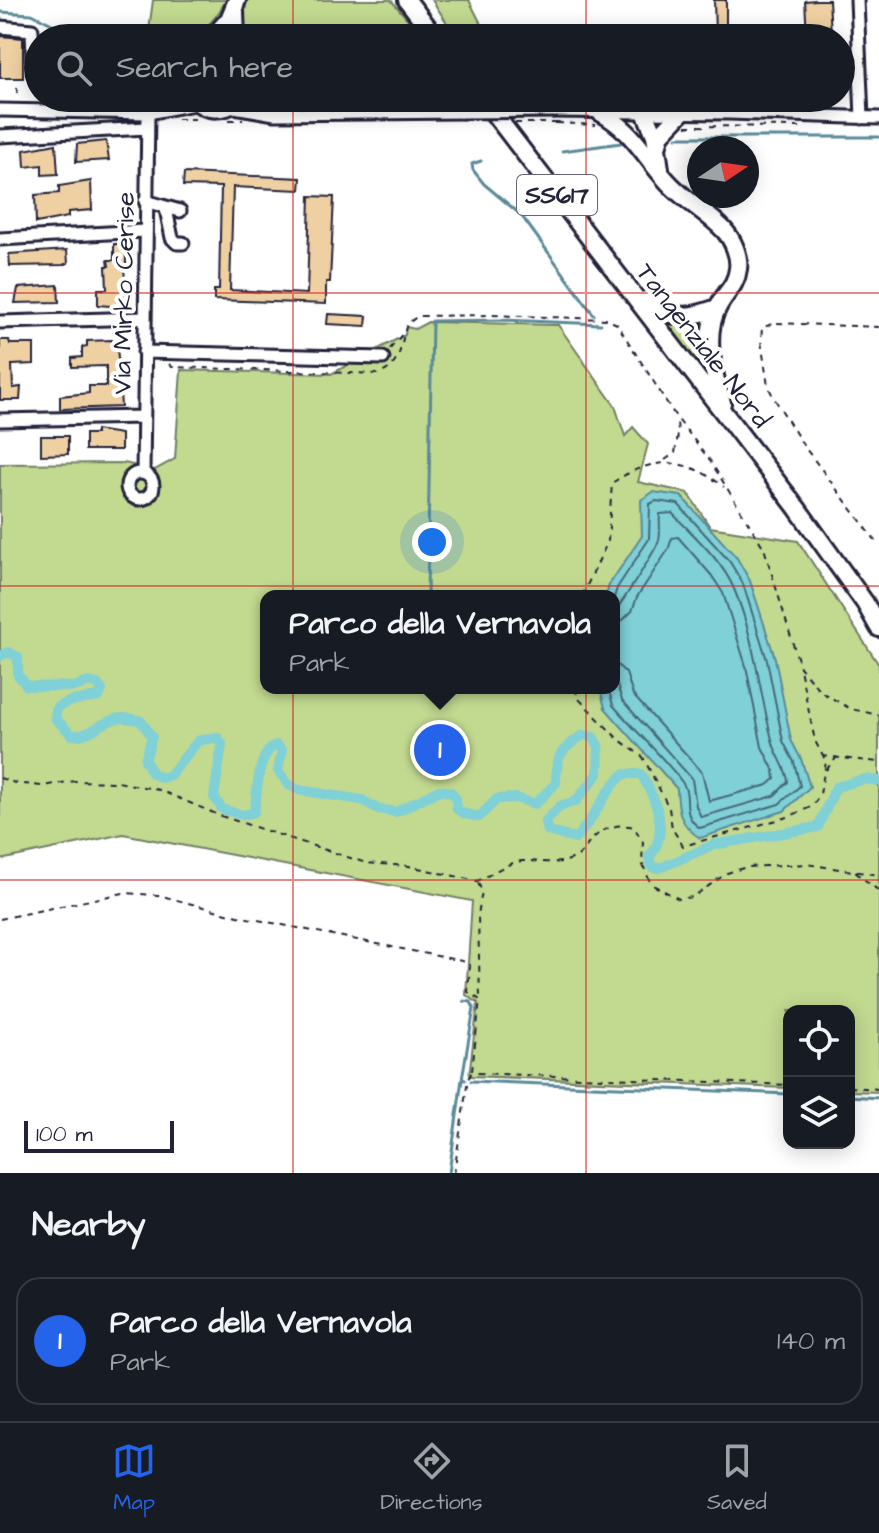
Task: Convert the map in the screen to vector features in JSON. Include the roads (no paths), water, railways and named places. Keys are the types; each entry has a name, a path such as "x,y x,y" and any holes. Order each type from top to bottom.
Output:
{"highway":[{"path":"407,0 425,24"},
{"path":"225,24 236,4"},
{"name":"Tangenziale Nord","path":"493,112 818,536 879,628"},
{"path":"645,112 655,135 648,148"},
{"path":"601,118 620,124 648,148 668,182 724,230 734,246 738,268 731,290 717,308 711,334 712,368 725,412"},
{"path":"648,148 682,119"},
{"path":"633,292 667,314 694,317 717,308"}],"street":[{"path":"857,0 862,118"},
{"path":"0,27 24,29"},
{"path":"0,110 24,110"},
{"path":"137,112 152,112"},
{"path":"263,112 461,112 601,118 645,112 682,119 879,118"},
{"name":"Via Mirko Cerise","path":"143,473 148,113"},
{"path":"0,136 147,128"},
{"path":"145,201 180,211"},
{"path":"166,209 172,238 177,243 183,243"},
{"path":"0,239 144,231"},
{"path":"0,322 145,318"},
{"path":"144,352 383,358"},
{"path":"0,420 143,417"}],"water":[{"path":"653,492 681,496 737,558 750,581 775,658 791,740 810,787 784,811 700,838 681,817 677,789 605,708 602,694 620,694 620,590 608,590 642,536 641,500"}],"waterway":[{"path":"0,12 32,14 52,24"},
{"path":"677,137 879,137"},
{"path":"562,151 621,143"},
{"path":"481,161 472,164 473,170 484,184 521,215 594,315"},
{"path":"427,590 432,321 601,324"},
{"path":"0,656 8,652 18,657 18,675 27,686 97,684 102,690 99,697 71,701 57,707 55,718 72,735 89,732 118,718 141,721 152,737 145,760 152,773 161,778 170,775 198,741 217,737 222,744 214,797 222,809 243,815 254,812 262,764 270,749 276,745 282,750 278,771 289,785 299,790 362,800 378,809 396,812 439,790 451,792 457,809 479,817 497,799 516,798 535,804 556,783 561,754 583,735 593,737 599,747 598,774 576,801 560,806 545,822 548,831 575,839 624,774 641,774 659,816 659,837 649,857 652,867 660,868 713,845 818,827 836,787 865,779 879,781"},
{"path":"464,1001 471,1002 474,1008 462,1079 465,1080"},
{"path":"449,1173 462,1079"},
{"path":"471,1081 783,1094"},
{"path":"855,1096 879,1098"}],"place":[{"name":"Parco della Vernavola","path":"440,750"}]}
